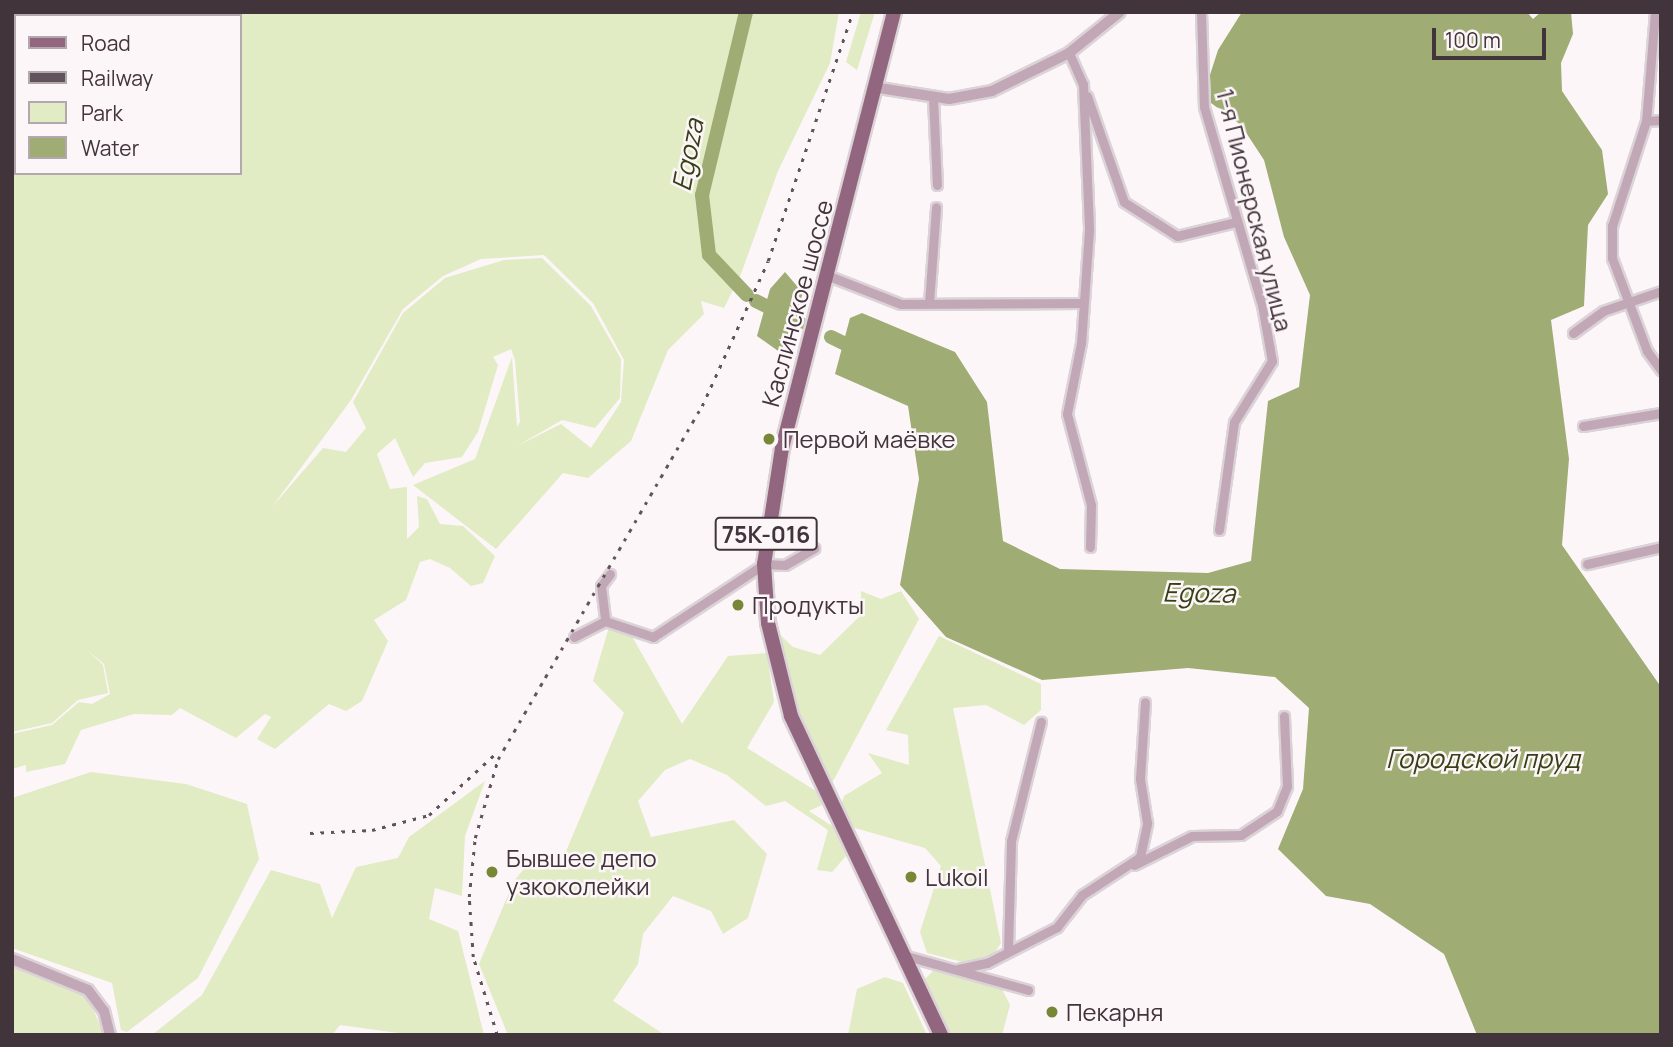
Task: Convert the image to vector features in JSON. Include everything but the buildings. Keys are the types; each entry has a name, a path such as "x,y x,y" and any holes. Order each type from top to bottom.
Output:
{"main road":[{"name":"Каслинское шоссе","path":"894,12 879,89 782,448 764,564 768,623 791,716 941,1035"}],"street":[{"path":"879,89 933,98 992,91 1069,52 1120,12"},
{"name":"1-я Пионерская улица","path":"1201,12 1204,107 1272,361 1234,422 1219,530"},
{"path":"1655,12 1646,121 1612,226 1612,258 1628,301 1661,370"},
{"path":"1069,52 1083,84 1124,202 1177,236 1236,222"},
{"path":"1083,84 1089,230 1067,414 1091,505 1090,547"},
{"path":"933,98 937,185"},
{"path":"1646,121 1661,120"},
{"path":"929,303 936,207"},
{"path":"829,276 901,304 1082,303"},
{"path":"1573,333 1628,301 1661,291"},
{"path":"1583,426 1661,413"},
{"path":"1587,564 1661,547"},
{"path":"574,637 604,621 653,637 764,564 785,565 815,548"},
{"path":"604,621 601,586 610,574"},
{"path":"1129,867 1146,842 1140,779 1146,702"},
{"path":"958,969 1057,927 1082,895 1129,867 1192,836 1241,835 1277,811 1287,786 1284,716"},
{"path":"1008,950 1011,841 1041,722"},
{"path":"903,955 1028,990"},
{"path":"12,959 88,990 104,1011 110,1035"}],"green space":[{"path":"12,12 839,12 830,63 778,171 741,274 724,308 701,301 704,314 668,350 631,441 588,478 563,473 496,549 413,485 475,459 512,357 517,427 520,422 515,360 511,349 493,357 498,365 478,432 462,457 425,463 413,477 395,438 377,454 390,489 407,487 407,539 419,527 417,496 427,499 440,524 463,526 495,556 483,583 471,586 450,568 430,559 420,562 406,600 374,620 388,641 362,701 346,711 329,704 275,749 257,739 271,717 265,714 236,738 180,708 172,715 134,714 81,730 65,764 26,772 26,765 12,769 12,734 52,725 79,702 92,704 110,694 104,664 87,650 103,665 108,693 78,700 52,723 12,732","holes":["544,255 593,303 624,360 621,402 591,448 561,424 517,446 562,420 595,428 620,398 621,359 591,306 542,258 504,260 445,278 403,313 353,402 366,428 346,452 323,448 272,507 351,400 403,309 443,276 481,259"]},
{"path":"861,12 875,12 857,70 846,62"},
{"path":"861,591 881,599 901,591 919,619 831,785 782,672 778,633 793,647 820,655 861,615"},
{"path":"609,627 630,633 682,724 728,656 767,653 774,702 747,748 816,791 822,805 809,811 832,826 846,856 832,872 817,870 828,830 785,801 766,806 727,775 690,759 665,770 638,801 651,837 734,820 767,854 748,918 723,934 711,911 673,896 643,934 638,964 613,1001 665,1035 508,1035 479,964 514,881 532,859 562,861 624,713 593,681"},
{"path":"939,636 1041,684 1041,710 1024,725 986,705 953,708 1001,943 990,960 962,962 927,953 920,932 941,866 925,848 855,828 840,809 844,796 882,773 868,753 909,765 908,735 886,730"},
{"path":"91,772 186,784 247,804 259,859 198,978 127,1032 121,1030 112,983 12,948 12,798"},
{"path":"485,781 465,836 462,896 435,888 429,919 458,931 484,1035 413,1035 340,1025 332,1035 152,1035 202,995 271,870 320,884 332,918 356,867 398,858 409,837"},
{"path":"12,965 87,994 104,1035 12,1035"},
{"path":"935,969 1002,989 1010,1005 1002,1035 949,1035 922,982"},
{"path":"885,977 903,983 927,1035 848,1035 857,989"}],"water":[{"name":"Городской пруд","path":"1242,12 1527,12 1533,19 1541,12 1571,12 1573,34 1561,63 1562,91 1602,150 1608,194 1588,225 1584,306 1551,320 1569,459 1562,545 1661,687 1661,1035 1477,1035 1444,954 1370,904 1326,896 1278,849 1303,789 1309,708 1275,677 1188,668 1042,680 946,637 900,585 919,479 908,406 835,374 850,318 862,313 955,352 987,402 1003,541 1060,569 1208,573 1251,561 1268,401 1299,387 1310,295 1284,237 1264,160 1241,125 1211,103 1209,78 1218,50"},
{"path":"785,272 803,293 781,353 757,336 770,289"}],"waterway":[{"name":"Egoza","path":"746,12 702,195 709,255 747,295"},
{"name":"Egoza","path":"756,301 800,323"},
{"name":"Egoza","path":"831,337 858,350"}],"railway":[{"path":"497,1035 473,957 469,897 475,838 498,759 702,406 768,261 853,12"},
{"path":"310,833 372,830 429,815 495,754"}],"place":[{"name":"Первой маёвке","path":"769,439"},
{"name":"Продукты","path":"738,605"},
{"name":"Бывшее депо узкоколейки","path":"492,872"},
{"name":"Lukoil","path":"911,877"},
{"name":"Пекарня","path":"1052,1012"}]}
